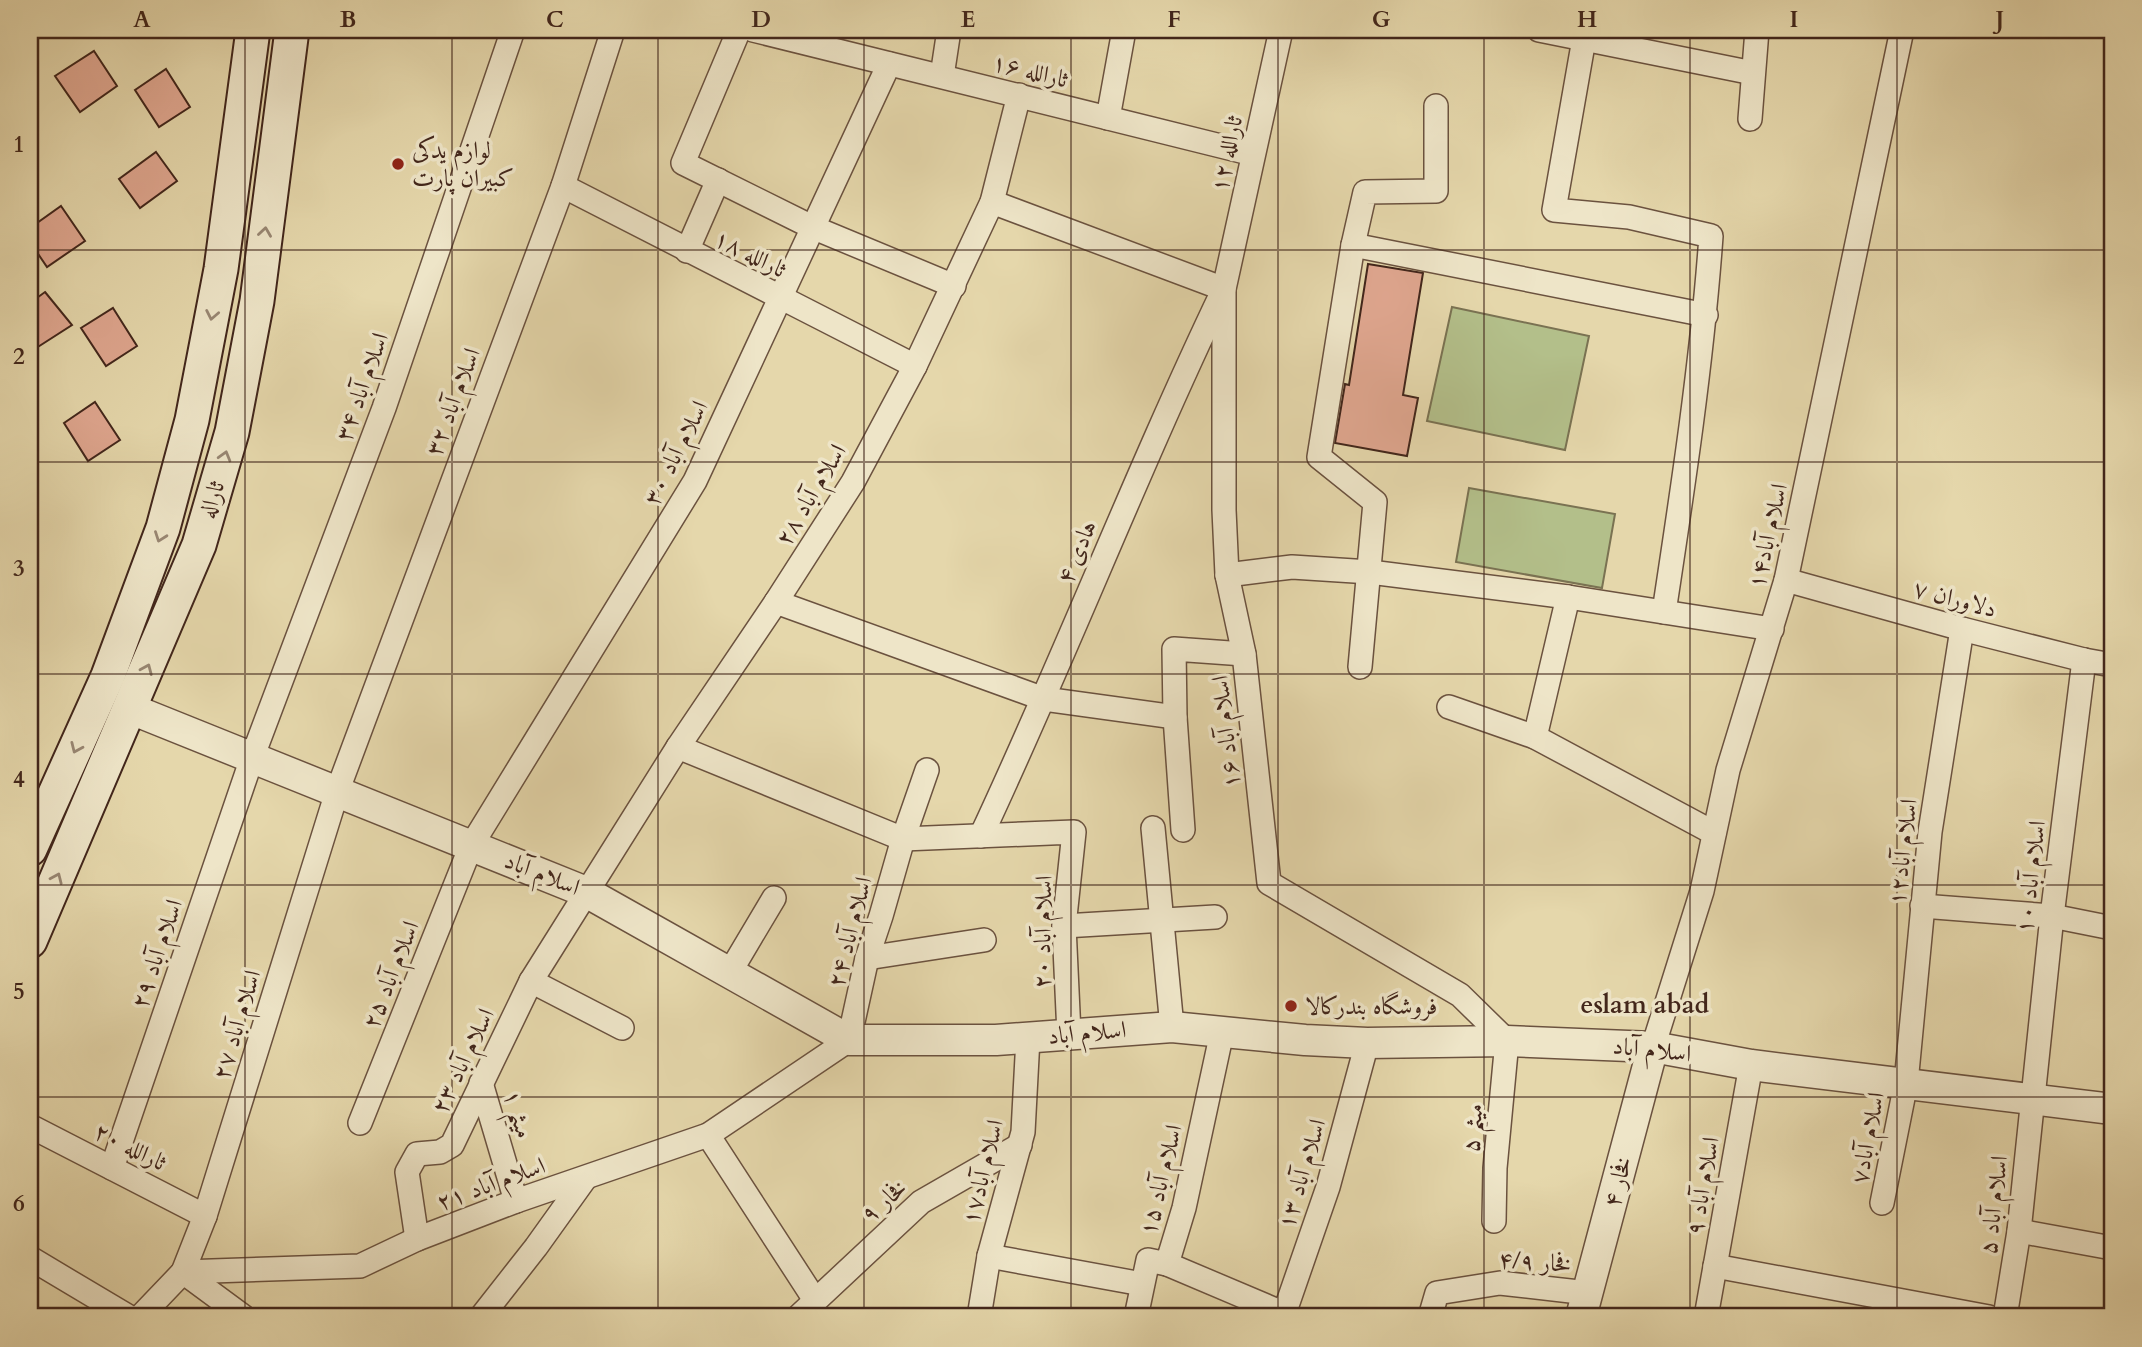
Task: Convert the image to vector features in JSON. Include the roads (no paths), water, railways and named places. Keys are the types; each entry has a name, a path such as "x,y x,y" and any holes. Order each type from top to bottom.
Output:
{"main road":[{"name":"ثاراله","path":"30,849 108,676 163,528 197,395 220,269 253,30"},
{"name":"ثاراله","path":"30,941 199,545 232,432 257,301 292,30"},
{"path":"240,125 280,131"}],"street":[{"name":"اسلام آباد ۳۴","path":"252,758 384,408 513,30"},
{"name":"اسلام آباد ۳۲","path":"337,792 563,187 613,30"},
{"path":"740,30 683,163 812,227 954,286"},
{"name":"ثارالله ۱۶","path":"753,30 781,33 889,64 1253,154"},
{"path":"942,76 949,30"},
{"path":"1108,118 1124,30"},
{"name":"ثارالله ۱۲","path":"1224,289 1281,30"},
{"path":"1539,30 1753,73"},
{"path":"1750,119 1756,30"},
{"name":"اسلام آباد۱۴","path":"1653,1047 1702,891 1728,770 1786,580 1902,30"},
{"path":"1584,39 1554,210 1629,217 1711,236 1706,315 1664,612"},
{"name":"اسلام آباد ۳۰","path":"471,845 695,481 889,64"},
{"name":"اسلام آباد ۲۸","path":"586,892 853,482 915,366 992,202 1019,95"},
{"path":"1360,667 1375,502 1319,457 1353,245 1365,192 1436,191 1436,106"},
{"path":"687,251 718,180"},
{"name":"ثارالله ۱۸","path":"563,187 915,366"},
{"path":"992,202 1224,289"},
{"path":"1353,245 1706,315"},
{"name":"اسلام آباد ۱۶","path":"1224,289 1224,510 1227,575 1244,654 1269,883 1460,995 1507,1041"},
{"name":"هادی ۴","path":"981,836 1044,699 1136,480 1224,289"},
{"path":"1227,575 1292,567 1370,572 1568,597 1772,629"},
{"name":"دلاوران ۷","path":"1786,580 1962,629 2112,665"},
{"path":"1535,737 1568,597"},
{"path":"776,602 1044,699 1175,717"},
{"name":"اسلام آباد۱۲","path":"1906,1083 1930,832 1962,629"},
{"path":"1183,830 1175,717 1174,649 1244,654"},
{"name":"اسلام آباد ۱۰","path":"2032,1099 2084,660"},
{"path":"1449,707 1535,737 1714,833"},
{"name":"اسلام آباد","path":"131,709 586,892 849,1040 1028,1038 1172,1027 1367,1043 1507,1041 1653,1047 1751,1065 2112,1109"},
{"path":"678,747 903,839 981,836"},
{"name":"اسلام آباد ۲۹","path":"112,1168 252,758"},
{"name":"اسلام آباد ۲۴","path":"849,1040 867,958 927,770"},
{"name":"اسلام آباد ۲۷","path":"183,1272 205,1216 337,792"},
{"path":"1153,828 1172,1027"},
{"name":"اسلام آباد ۲۰","path":"981,836 1073,832 1064,926 1069,1034"},
{"name":"اسلام آباد ۲۵","path":"360,1123 471,845"},
{"name":"اسلام آباد ۲۳","path":"417,1239 407,1172 411,1162 417,1154 440,1152 452,1145 531,981 586,892"},
{"path":"730,972 774,898"},
{"path":"1922,906 2052,916 2112,928"},
{"path":"1064,926 1215,917"},
{"path":"867,958 984,940"},
{"path":"531,981 622,1028"},
{"name":"اسلام آباد ۱۵","path":"1136,1317 1148,1260 1167,1264 1184,1208 1222,1032"},
{"name":"اسلام آباد۱۷","path":"979,1317 989,1256 1023,1132 1028,1038"},
{"name":"اسلام آباد ۲۱","path":"183,1272 360,1266 417,1239 516,1201 584,1180 708,1135 849,1040"},
{"name":"میثم ۵","path":"1493,1221 1495,1168 1507,1041"},
{"name":"اسلام آباد ۱۳","path":"1284,1316 1328,1187 1367,1043"},
{"name":"فخار ۴","path":"1585,1305 1653,1047"},
{"name":"اسلام آباد ۹","path":"1706,1317 1751,1065"},
{"name":"میثم ۱","path":"481,1083 516,1201"},
{"name":"اسلام آباد۷","path":"1882,1203 1906,1083"},
{"name":"اسلام آباد ۵","path":"2005,1317 2019,1231 2032,1099"},
{"name":"ثارالله ۲۰","path":"31,1131 112,1168 205,1216"},
{"path":"708,1135 815,1300"},
{"name":"فخار ۹","path":"798,1317 921,1202 1020,1145"},
{"path":"481,1317 584,1180"},
{"path":"2019,1231 2112,1248"},
{"path":"989,1256 1142,1284"},
{"path":"30,1258 129,1317"},
{"path":"1167,1264 1284,1316"},
{"path":"1715,1266 1989,1317"},
{"path":"141,1317 183,1272 244,1317"},
{"name":"فخار ۴/۹","path":"1430,1317 1437,1293 1500,1283 1585,1305"}],"place":[{"name":"لوازم یدکی کبیران پارت","path":"398,164"},
{"name":"فروشگاه بندرکالا","path":"1291,1006"}],"district":[{"name":"eslam abad","path":"1645,1004"}]}
